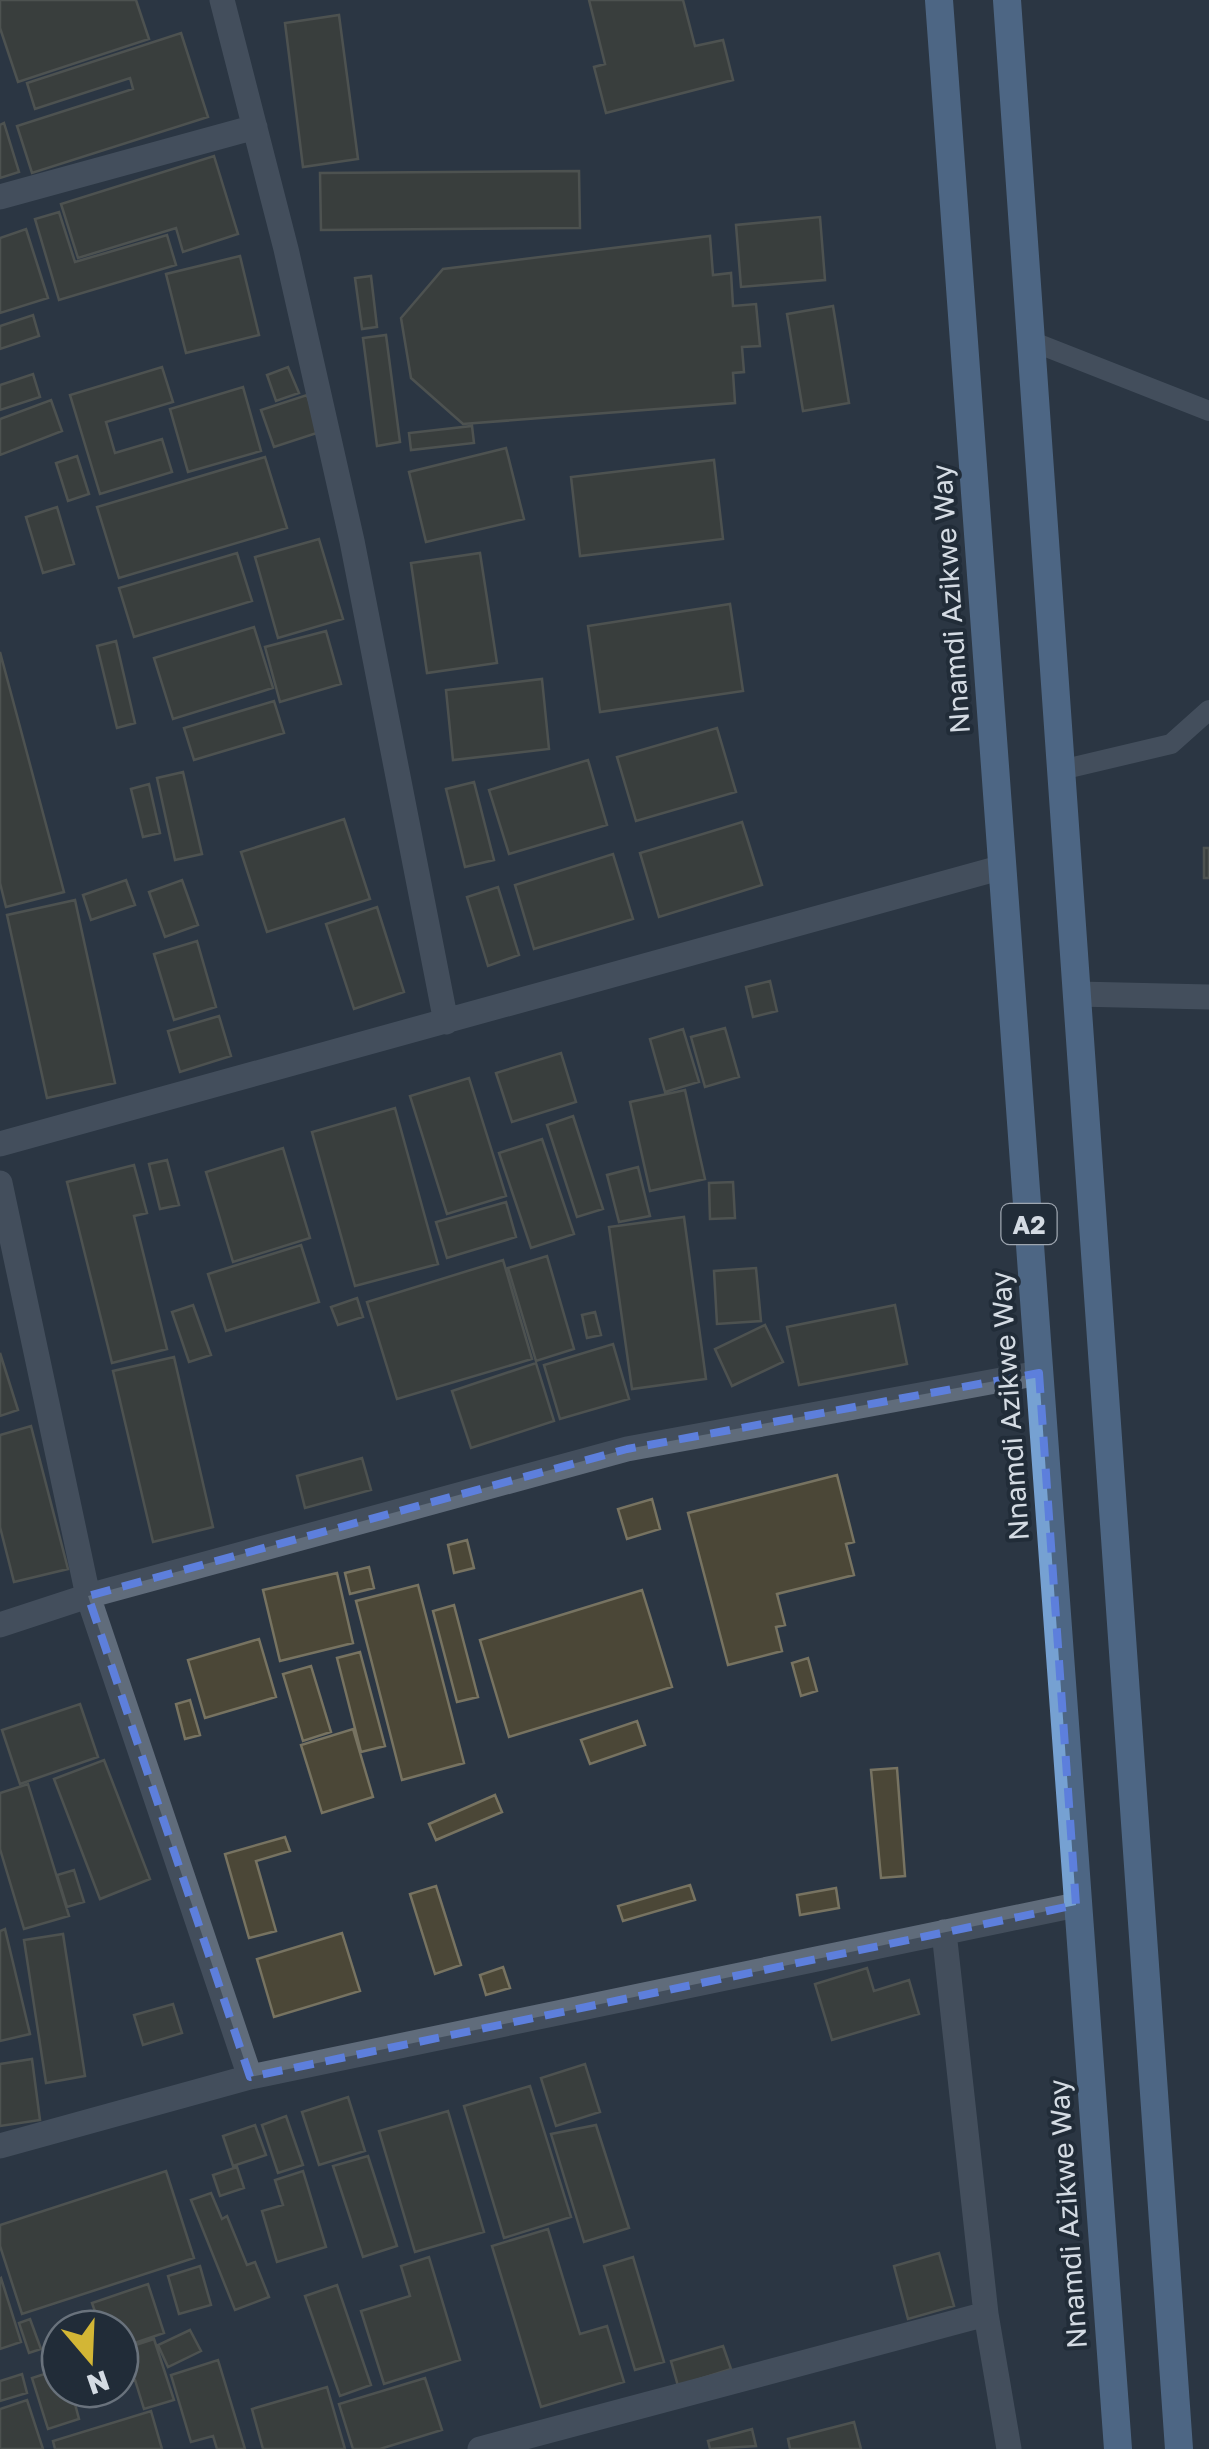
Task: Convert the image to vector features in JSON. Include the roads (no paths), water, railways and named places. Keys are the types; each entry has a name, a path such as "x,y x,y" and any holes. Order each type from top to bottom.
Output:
{"highway":[{"name":"Nnamdi Azikwe Way","path":"939,0 1118,2449"},
{"name":"A2","path":"1006,0 1179,2449"}],"street":[{"path":"222,0 352,541 446,1022"},
{"path":"0,198 254,128"},
{"path":"0,1144 1003,866"},
{"path":"1078,994 1209,997"},
{"path":"0,1183 88,1596 250,2078"},
{"path":"0,1624 88,1596 627,1448 1039,1372"},
{"path":"0,2146 250,2078 1076,1905"},
{"path":"944,1932 986,2314 1009,2449"},
{"path":"480,2449 986,2314"}],"lane":[{"path":"1031,341 1209,411"},
{"path":"1062,770 1170,744 1209,710"}]}
